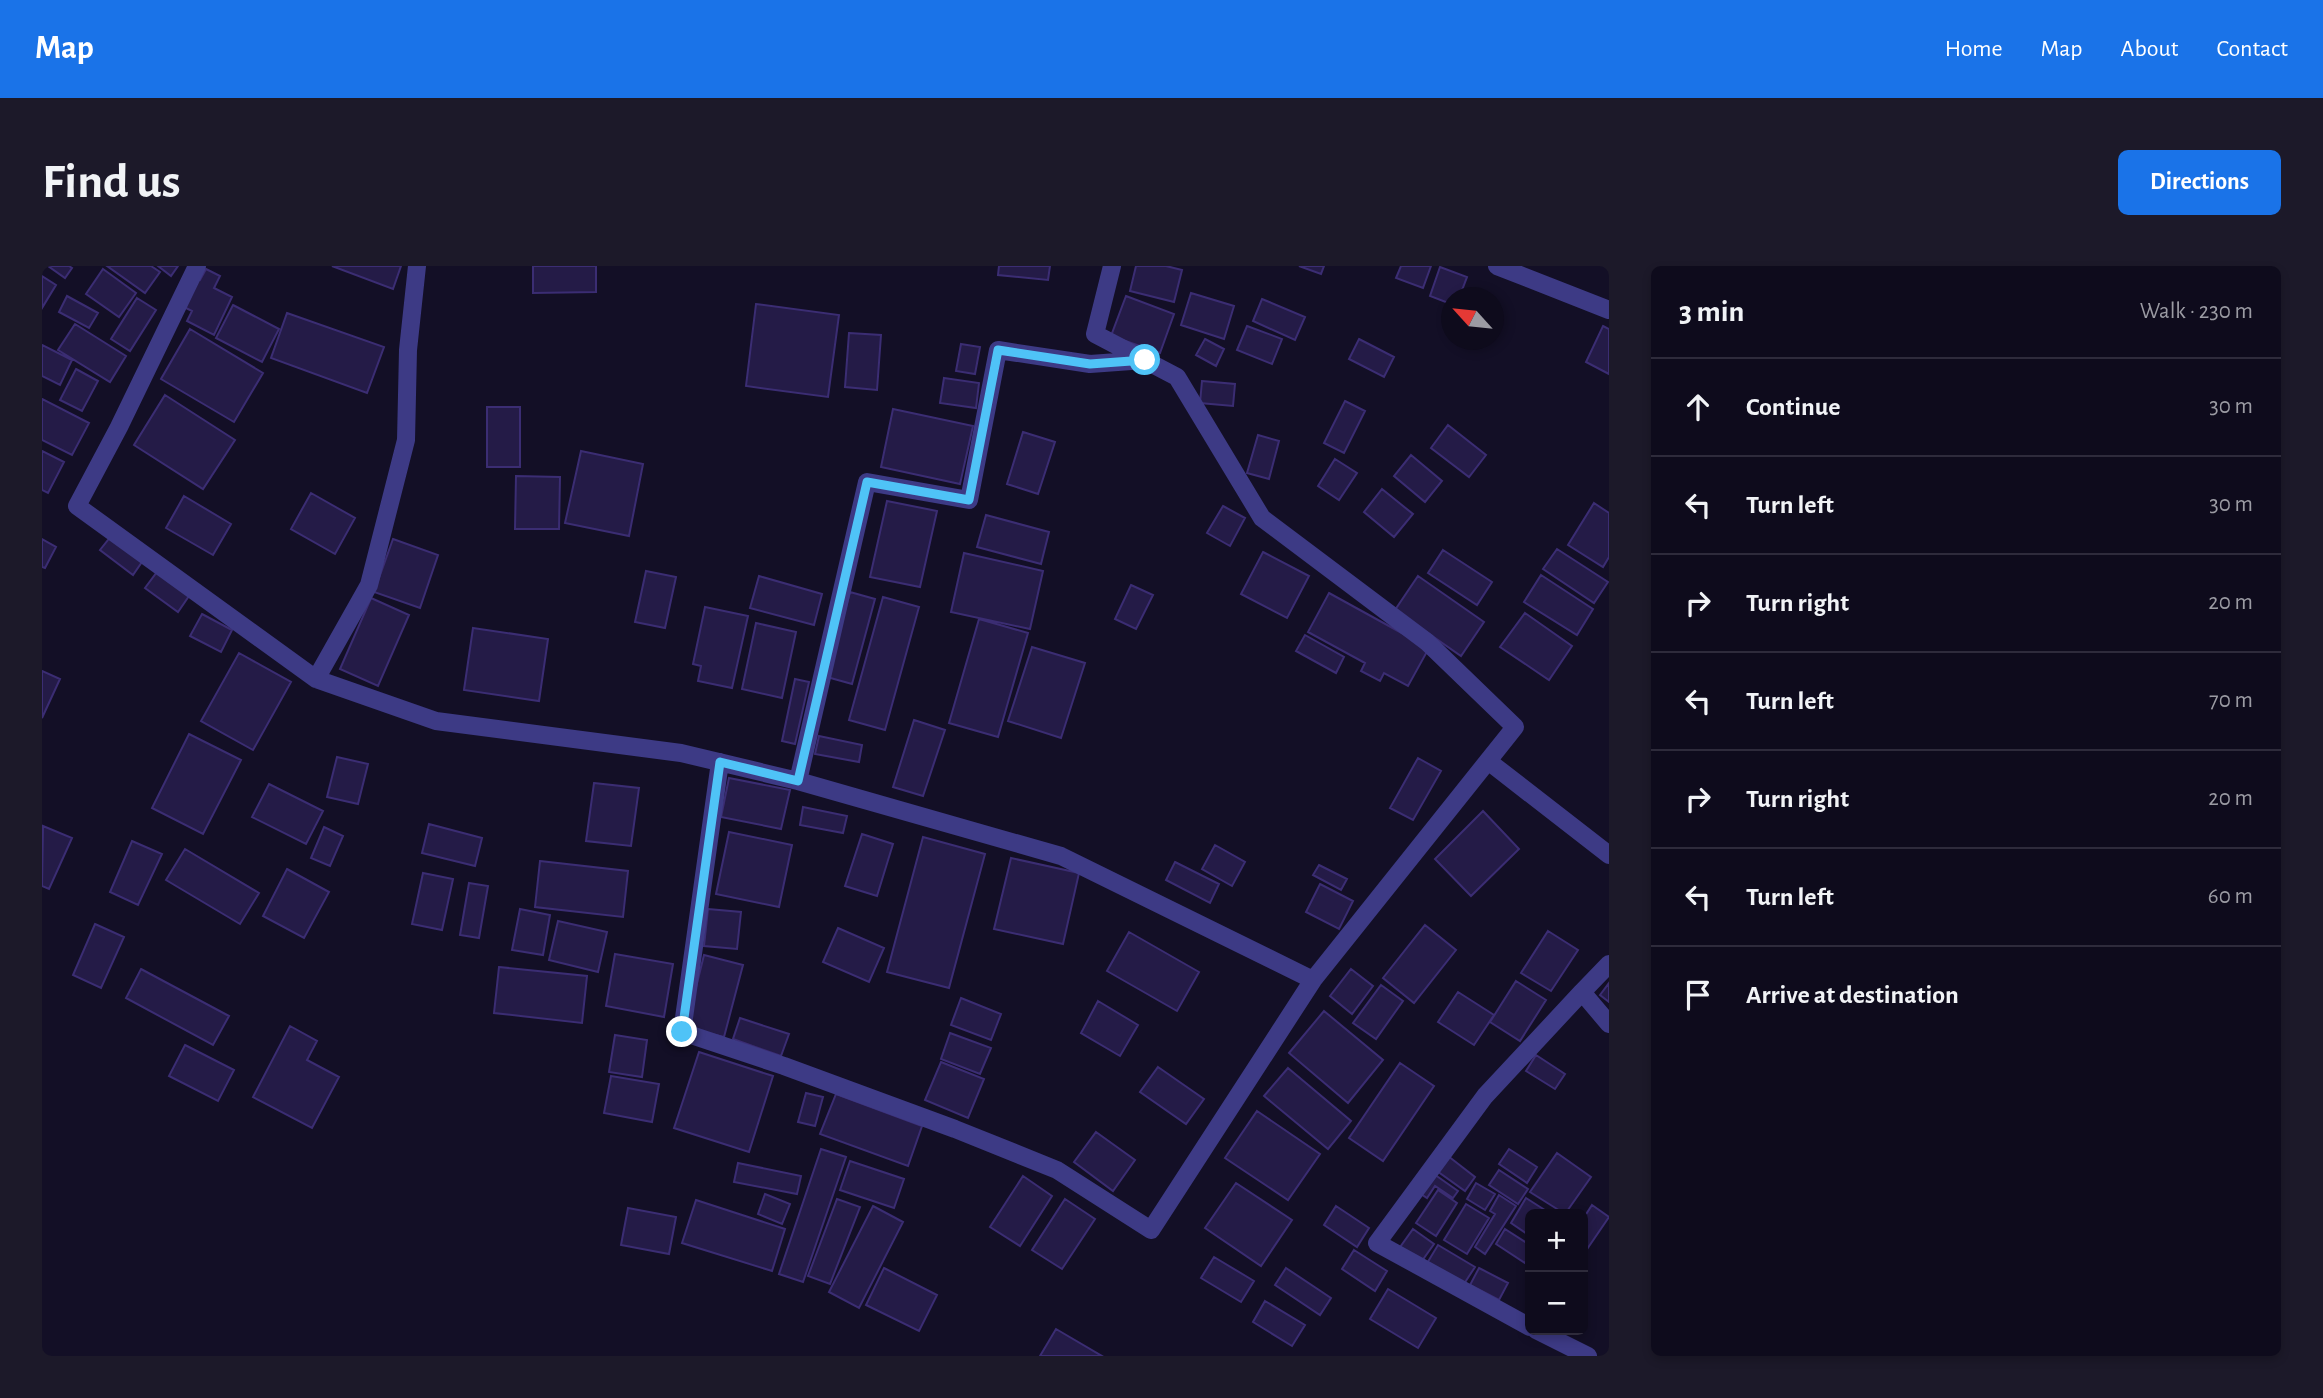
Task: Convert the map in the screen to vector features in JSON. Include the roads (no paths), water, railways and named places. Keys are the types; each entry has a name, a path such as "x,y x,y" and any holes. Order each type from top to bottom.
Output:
{"street":[{"path":"197,266 120,427 77,506 316,679 436,721 681,753 798,781 1061,856 1313,980"},
{"path":"316,679 369,586 406,440 408,350 417,266"},
{"path":"720,762 682,1032 956,1129 1057,1170 1151,1230 1313,980 1515,727 1427,642 1262,518 1177,377 1095,334 1112,266"},
{"path":"1497,266 1609,310"},
{"path":"798,781 867,482 969,500 998,350 1090,364 1145,360"},
{"path":"1488,761 1609,855"},
{"path":"1525,1323 1377,1243 1485,1096 1609,964"},
{"path":"1582,992 1609,1024"},
{"path":"1546,1335 1588,1356"}]}
